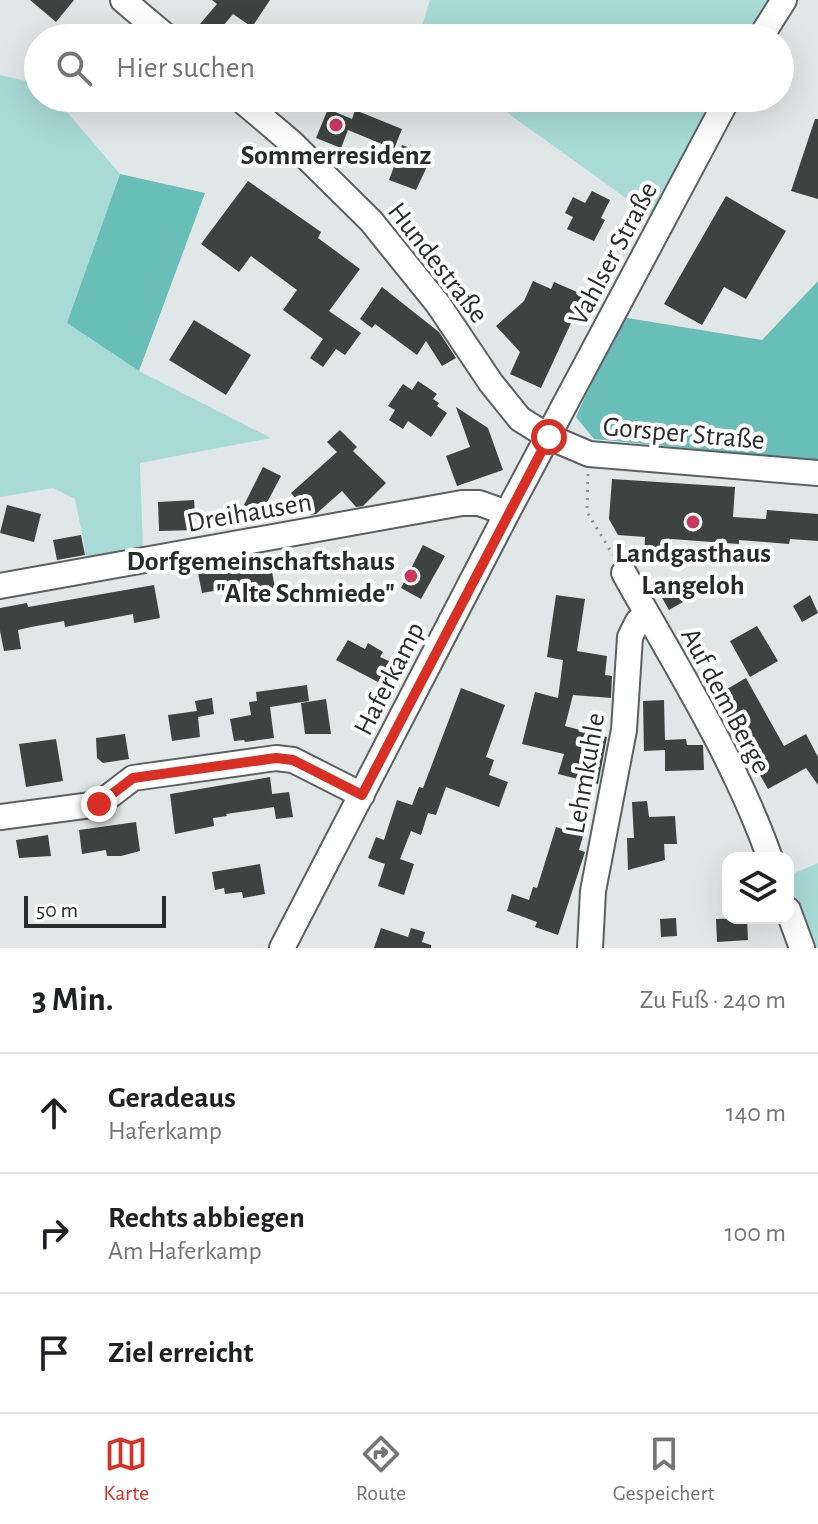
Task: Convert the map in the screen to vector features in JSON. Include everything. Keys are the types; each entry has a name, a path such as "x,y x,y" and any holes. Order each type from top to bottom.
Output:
{"street":[{"path":"123,0 151,24"},
{"path":"769,24 784,0"},
{"name":"Hundestraße","path":"255,112 292,143 371,221 438,304 491,383 520,419 549,437"},
{"name":"Vahlser Straße","path":"549,437 721,112"},
{"name":"Gorsper Straße","path":"549,437 589,454 818,473"},
{"name":"Haferkamp","path":"282,948 549,437"},
{"name":"Dreihausen","path":"0,586 462,503 479,503 507,513"},
{"name":"Auf dem Berge","path":"624,573 709,724 767,852"},
{"name":"Lehmkuhle","path":"590,948 593,891 624,730 630,637 638,621 648,616"},
{"path":"0,817 99,804 133,778 276,758 293,760 362,795"},
{"path":"793,924 802,948"}],"path":[{"path":"589,454 587,512 624,573"}],"shaded area":[{"path":"430,0 771,0 758,24 422,24"},
{"path":"0,75 24,81 24,112 67,112 120,174 67,323 139,371 271,438 140,463 143,553 88,563 75,499 53,488 0,497"},
{"path":"506,112 712,112 655,219"},
{"path":"120,174 205,193 139,371 67,323"},
{"path":"818,281 818,461 594,439 576,417 621,317 762,340"},
{"path":"818,863 818,948 810,948 794,904 794,873"}],"building":[{"path":"30,0 74,0 56,22"},
{"path":"212,0 270,0 254,24 248,24 233,14 225,24 200,24 217,4"},
{"path":"327,112 352,119 354,112 360,112 402,129 394,149 348,130 341,148 316,138"},
{"path":"815,119 818,119 818,199 791,191"},
{"path":"402,145 432,156 416,190 389,180"},
{"path":"248,181 321,232 318,238 360,269 329,311 361,333 345,355 336,349 323,367 310,358 323,339 283,310 297,290 251,256 239,272 201,244"},
{"path":"592,191 610,200 601,218 605,220 594,241 567,229 573,217 565,213 573,197 585,203"},
{"path":"726,196 786,231 746,299 724,287 702,325 664,304"},
{"path":"533,281 551,289 554,282 584,295 541,388 510,374 520,352 496,326 524,301"},
{"path":"382,287 439,332 456,358 442,366 426,341 417,355 375,324 372,328 360,319"},
{"path":"194,320 251,355 226,395 169,360"},
{"path":"418,381 437,394 433,399 447,413 431,437 408,421 403,429 389,420 395,410 388,406 403,384 412,390"},
{"path":"456,407 488,428 503,470 457,486 446,456 470,447"},
{"path":"340,430 357,447 353,451 386,483 363,506 356,507 342,491 316,514 310,515 291,493 337,452 327,442"},
{"path":"263,467 281,476 261,514 244,505"},
{"name":"Landgasthaus Langeloh","path":"612,479 735,487 733,517 766,519 767,510 818,514 818,541 790,539 789,544 739,540 739,544 671,539 669,562 644,561 645,537 618,535 609,519"},
{"path":"194,500 196,530 159,531 158,502"},
{"path":"7,505 41,514 34,542 0,533"},
{"path":"81,535 85,555 57,560 53,540"},
{"path":"423,545 445,556 421,599 401,588"},
{"path":"269,556 275,588 250,592 248,585 202,593 197,568"},
{"path":"154,585 160,618 134,623 133,614 65,627 64,621 31,627 18,630 21,649 4,651 0,608 27,603 28,607"},
{"path":"676,588 683,602 669,610 661,596"},
{"path":"556,595 585,599 577,651 607,656 605,675 612,676 611,698 573,695 565,726 607,737 598,784 558,774 564,754 522,744 535,692 558,698 563,660 547,657"},
{"path":"810,595 818,613 802,622 793,606"},
{"path":"757,626 778,661 750,677 730,641"},
{"path":"348,640 365,649 368,643 383,652 380,657 389,661 378,682 336,660"},
{"path":"746,678 784,746 806,734 818,757 818,785 806,768 768,789 715,696"},
{"path":"307,685 309,701 270,707 274,738 234,741 230,719 251,715 249,702 257,701 256,692"},
{"path":"461,688 505,705 486,757 494,760 489,775 508,782 499,807 446,787 436,815 428,813 421,835 411,831 400,859 414,864 404,895 378,886 385,864 368,858 376,837 384,840 397,800 412,805 419,787 423,788"},
{"path":"212,698 214,714 198,717 200,737 172,741 168,715 197,711 195,701"},
{"path":"326,699 331,734 305,734 301,703"},
{"path":"664,700 665,740 686,739 687,745 703,745 704,770 665,771 665,750 644,751 643,701"},
{"path":"125,734 129,759 103,763 97,758 96,738"},
{"path":"56,739 63,781 26,787 19,744"},
{"path":"270,777 272,794 289,792 293,817 276,819 274,807 226,814 213,818 214,826 175,834 170,794"},
{"path":"647,801 649,817 675,816 677,844 664,844 665,860 628,870 627,838 634,838 632,802"},
{"path":"136,822 140,851 121,856 107,856 106,850 82,854 79,830"},
{"path":"556,827 583,836 579,850 585,852 558,935 535,927 537,922 507,911 512,894 529,900 533,887 537,888"},
{"path":"48,835 51,856 19,858 16,840"},
{"path":"260,864 265,894 243,898 242,892 225,894 224,888 215,890 212,872"},
{"path":"676,918 677,936 661,937 660,919"},
{"path":"716,919 722,919 722,924 747,924 748,940 717,942"},
{"path":"381,928 408,937 411,928 425,932 422,942 431,945 431,948 374,948"}],"place":[{"name":"Sommerresidenz","path":"336,125"},
{"name":"Landgasthaus Langeloh","path":"693,522"},
{"name":"Dorfgemeinschaftshaus \"Alte Schmiede\"","path":"411,576"}],"route":[{"path":"99,804 133,778 276,758 293,760 362,795 549,437"}]}
